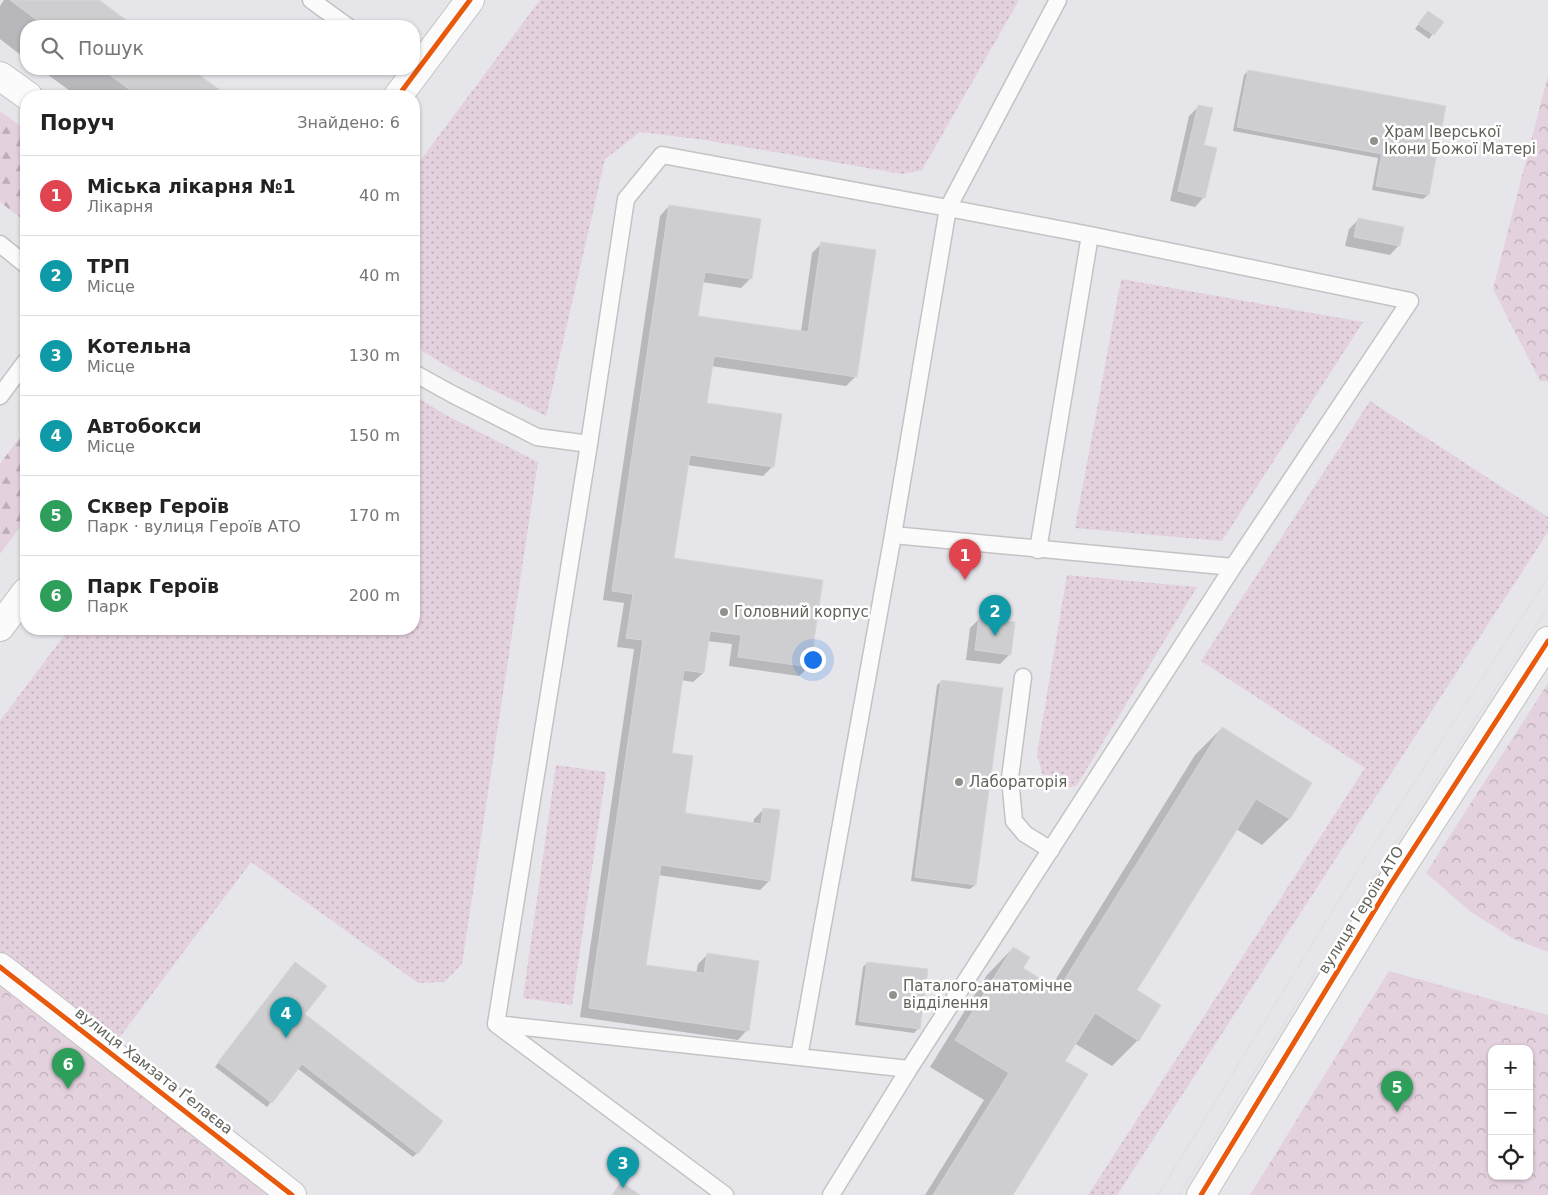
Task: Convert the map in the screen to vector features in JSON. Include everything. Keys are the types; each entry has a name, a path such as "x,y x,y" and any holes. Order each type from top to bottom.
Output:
{"street":[{"path":"420,60 470,0"},
{"path":"401,90 408,75"},
{"path":"0,76 20,90"},
{"path":"0,627 20,600"},
{"name":"вулиця Героїв АТО","path":"1201,1195 1390,885 1548,641"},
{"name":"вулиця Хамзата Ґелаєва","path":"0,967 292,1195"}],"lane":[{"path":"311,0 339,20"},
{"path":"799,1057 893,535 948,208 1058,0"},
{"path":"496,1024 589,444 626,199 662,155 1090,235 1410,301 1233,567 831,1195"},
{"path":"1038,550 1090,235"},
{"path":"0,244 20,259"},
{"path":"0,396 20,369"},
{"path":"420,376 537,437 589,444"},
{"path":"893,535 1233,567"},
{"path":"1023,677 1010,778 1014,820 1025,834 1051,850"},
{"path":"496,1024 910,1069"},
{"path":"496,1024 725,1195"}],"green space":[{"path":"540,0 1019,0 922,170 902,174 705,140 640,132 605,159 546,416 460,374 420,350 420,161"},
{"path":"1548,75 1548,381 1540,381 1493,289"},
{"path":"0,111 20,126 20,217 0,202"},
{"path":"1121,279 1363,322 1222,541 1075,528"},
{"path":"420,399 444,414 538,462 462,964 444,982 418,983 251,862 116,1042 0,954 0,721 64,635 420,635"},
{"path":"1370,401 1548,517 1548,532 1117,1195 1088,1195 1365,768 1201,661"},
{"path":"20,437 20,527 0,554 0,464"},
{"path":"1067,575 1197,587 1077,785 1068,788 1055,784 1042,773 1037,754"},
{"path":"1548,683 1548,952 1514,939 1471,912 1426,873"},
{"path":"556,765 606,772 572,1005 523,998"},
{"path":"1389,971 1548,1015 1548,1195 1250,1195"},
{"path":"0,983 271,1195 0,1195"}],"building":[{"path":"10,0 99,0 126,20 37,20"},
{"path":"1428,11 1444,22 1434,35 1418,24"},
{"name":"Храм Іверської Ікони Божої Матері","path":"1248,70 1446,106 1429,195 1376,186 1382,154 1237,127"},
{"path":"110,75 199,75 220,90 130,90"},
{"path":"1198,105 1213,108 1204,145 1217,148 1205,198 1178,191"},
{"name":"Головний корпус","path":"669,205 761,219 752,279 705,272 698,316 808,332 821,242 876,250 857,377 714,356 707,403 782,414 774,467 690,455 674,558 823,580 810,667 738,657 741,635 710,631 704,673 684,670 672,753 693,756 685,813 761,824 763,808 780,810 770,881 661,865 646,965 704,973 707,953 759,961 749,1031 589,1008 643,640 626,638 633,594 612,591"},
{"path":"1358,218 1404,227 1400,246 1354,237"},
{"path":"979,617 1015,622 1011,655 975,650"},
{"name":"Лабораторія","path":"941,680 1003,688 976,885 915,877"},
{"path":"1222,727 1312,783 1290,819 1256,799 1137,990 1161,1005 1139,1041 1095,1013 1065,1061 1088,1074 1013,1195 933,1195 1009,1073 955,1040 1013,947 1030,957 1023,968 1058,990"},
{"path":"295,962 327,986 305,1014 443,1121 418,1154 302,1064 272,1103 218,1062"},
{"name":"Паталого-анатомічне відділення","path":"867,962 928,969 920,1029 859,1021"},
{"path":"621,1182 640,1195 612,1195"}],"tram line":[{"path":"1158,1195 1360,866 1548,577"},
{"path":"1179,1195 1375,875 1548,607"}],"cycle path":[{"path":"420,67 470,0"},
{"path":"402,90 414,75"},
{"path":"1201,1195 1390,885 1548,641"},
{"path":"0,967 292,1195"}],"place":[{"name":"Храм Іверської Ікони Божої Матері","path":"1374,141"},
{"name":"Міська лікарня №1","path":"965,580"},
{"name":"Головний корпус","path":"724,612"},
{"name":"ТРП","path":"995,636"},
{"name":"Лабораторія","path":"959,782"},
{"name":"Паталого-анатомічне відділення","path":"893,995"},
{"name":"Автобокси","path":"286,1038"},
{"name":"Парк Героїв","path":"68,1089"},
{"name":"Сквер Героїв","path":"1397,1112"},
{"name":"Котельна","path":"623,1188"}]}
